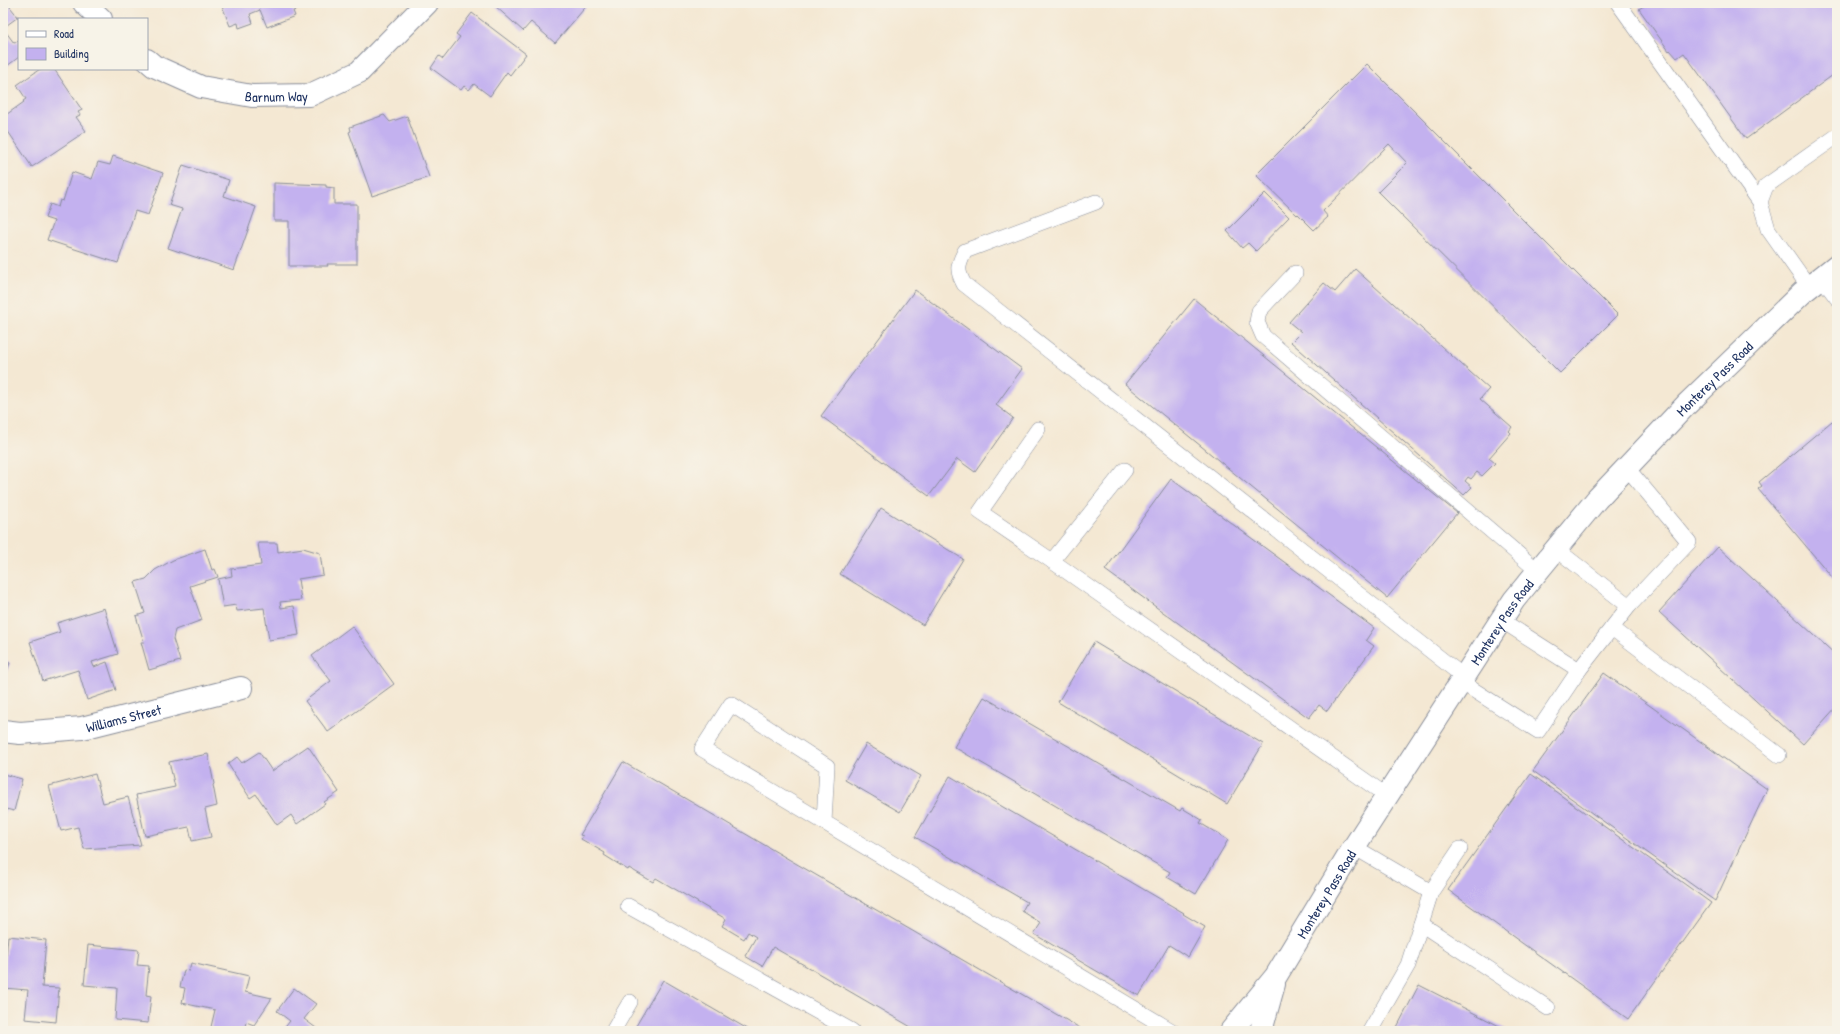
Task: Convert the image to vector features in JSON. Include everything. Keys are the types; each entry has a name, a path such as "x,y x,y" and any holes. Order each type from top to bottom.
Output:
{"main road":[{"path":"84,3 101,18"},
{"name":"Barnum Way","path":"148,61 154,66 201,87 252,96 310,95 359,72 427,3"},
{"name":"Monterey Pass Road","path":"1231,1031 1276,976 1354,847 1514,600 1598,500 1686,405 1823,276"},
{"name":"Williams Street","path":"3,731 20,733 82,728 241,688"},
{"path":"1261,1031 1276,976"}],"lane":[{"path":"1618,3 1760,202 1768,229 1823,276 1837,298"},
{"path":"1760,202 1766,186 1837,136"},
{"path":"1096,202 965,251 959,262 958,274 964,284 1462,680 1538,731 1579,670 1629,606 1689,542 1627,468"},
{"path":"1295,273 1259,311 1258,322 1263,336 1538,571"},
{"path":"1038,429 980,512 1388,796"},
{"path":"1052,561 1126,470"},
{"path":"1556,549 1629,606"},
{"path":"1501,620 1579,670"},
{"path":"1612,628 1779,755"},
{"path":"824,822 827,766 731,704 702,749 1172,1031"},
{"path":"1354,847 1431,892"},
{"path":"1370,1031 1408,965 1431,892 1460,849"},
{"path":"628,906 852,1031"},
{"path":"1421,924 1548,1008"},
{"path":"613,1031 630,1002"}],"building":[{"path":"3,3 7,3 18,17 3,28"},
{"path":"221,3 293,3 296,10 293,11 295,16 267,27 260,10 250,14 253,23 239,28 238,23 230,26"},
{"path":"495,3 589,3 555,43 531,22 523,31 494,5"},
{"path":"1648,3 1837,3 1837,72 1746,139 1684,53 1677,58 1670,50 1669,51 1639,9"},
{"path":"472,13 526,54 510,75 507,72 490,96 474,84 469,90 464,86 461,90 431,68 439,56 443,59 460,37 456,34"},
{"path":"3,28 14,43 18,41 18,58 3,69"},
{"path":"1367,64 1618,315 1560,373 1378,192 1407,163 1389,144 1323,211 1328,217 1314,230 1256,175"},
{"path":"39,70 55,70 82,110 78,112 80,115 76,117 86,131 32,167 3,124 3,117 26,99 17,85"},
{"path":"384,115 390,122 407,116 429,177 372,196 349,132 351,131 350,127"},
{"path":"113,156 163,173 148,215 135,211 118,263 47,240 54,221 45,218 50,204 58,207 60,200 63,201 72,172 92,179 98,162 110,165"},
{"path":"183,165 229,180 224,196 256,207 234,270 168,248 182,209 169,205"},
{"path":"274,183 326,185 326,187 334,188 334,204 357,204 357,264 289,266 289,221 274,221"},
{"path":"1265,193 1289,217 1256,251 1248,243 1242,248 1227,231"},
{"path":"1355,269 1489,389 1480,399 1512,427 1509,431 1511,433 1489,458 1495,463 1482,476 1477,472 1471,479 1468,477 1465,481 1472,487 1464,495 1291,342 1301,332 1289,322 1324,283 1335,292"},
{"path":"915,290 1022,369 996,405 1013,418 975,472 957,459 929,496 821,416"},
{"path":"1194,299 1457,513 1387,598 1125,384"},
{"path":"1832,421 1837,427 1837,583 1758,489 1762,486 1759,482"},
{"path":"1171,479 1374,628 1366,640 1374,646 1327,711 1319,705 1309,718 1105,570"},
{"path":"881,508 963,559 923,625 840,574"},
{"path":"258,543 277,543 278,552 303,548 320,553 323,575 298,579 301,600 280,602 281,608 294,606 299,635 269,640 264,608 237,611 236,605 223,607 218,579 232,576 231,569 261,565"},
{"path":"1718,547 1837,656 1837,706 1803,744 1659,612"},
{"path":"205,549 212,570 215,569 218,577 190,586 202,620 175,630 173,639 180,661 149,670 141,642 144,642 136,616 145,613 135,582 146,579 155,570 173,560"},
{"path":"104,608 118,654 92,662 94,667 107,662 116,690 87,700 78,670 43,681 30,642 60,632 57,623"},
{"path":"352,626 394,684 328,732 305,701 331,681 312,656"},
{"path":"1094,642 1263,744 1227,804 1058,702"},
{"path":"3,660 10,663 3,681"},
{"path":"1604,673 1767,789 1715,901 1533,771"},
{"path":"984,697 1180,811 1182,808 1202,820 1200,823 1228,840 1196,894 1167,877 1170,872 954,747"},
{"path":"866,744 921,776 900,812 845,780"},
{"path":"308,746 339,792 297,824 291,815 277,825 256,794 250,798 228,764 237,757 242,763 259,752 272,771"},
{"path":"208,754 217,806 205,809 211,837 192,841 189,827 145,836 136,795 175,787 169,762"},
{"path":"623,762 1080,1028 1078,1031 918,1031 773,947 762,966 745,956 756,937 748,932 744,939 722,926 726,919 656,878 653,882 629,868 628,870 604,855 605,853 581,839 583,836 580,835"},
{"path":"3,774 22,779 14,811 6,809 4,819"},
{"path":"95,774 103,803 128,797 141,845 84,849 78,827 61,831 49,786"},
{"path":"1531,774 1711,903 1628,1019 1448,890"},
{"path":"950,776 1184,913 1183,914 1205,927 1188,957 1169,945 1139,996 1034,934 1041,923 1022,911 1027,902 915,837"},
{"path":"8,936 46,940 42,987 59,988 56,1022 25,1019 28,990 3,988"},
{"path":"88,945 139,950 137,965 149,966 146,995 151,996 148,1023 115,1020 117,988 84,985"},
{"path":"191,963 249,976 245,992 272,998 254,1025 246,1022 244,1031 210,1031 215,1010 182,1003 185,988 180,987 184,970 189,971"},
{"path":"663,980 751,1031 633,1031"},
{"path":"1419,985 1509,1031 1395,1031"},
{"path":"294,988 316,1004 304,1019 320,1031 282,1031 290,1021 277,1011"}]}
